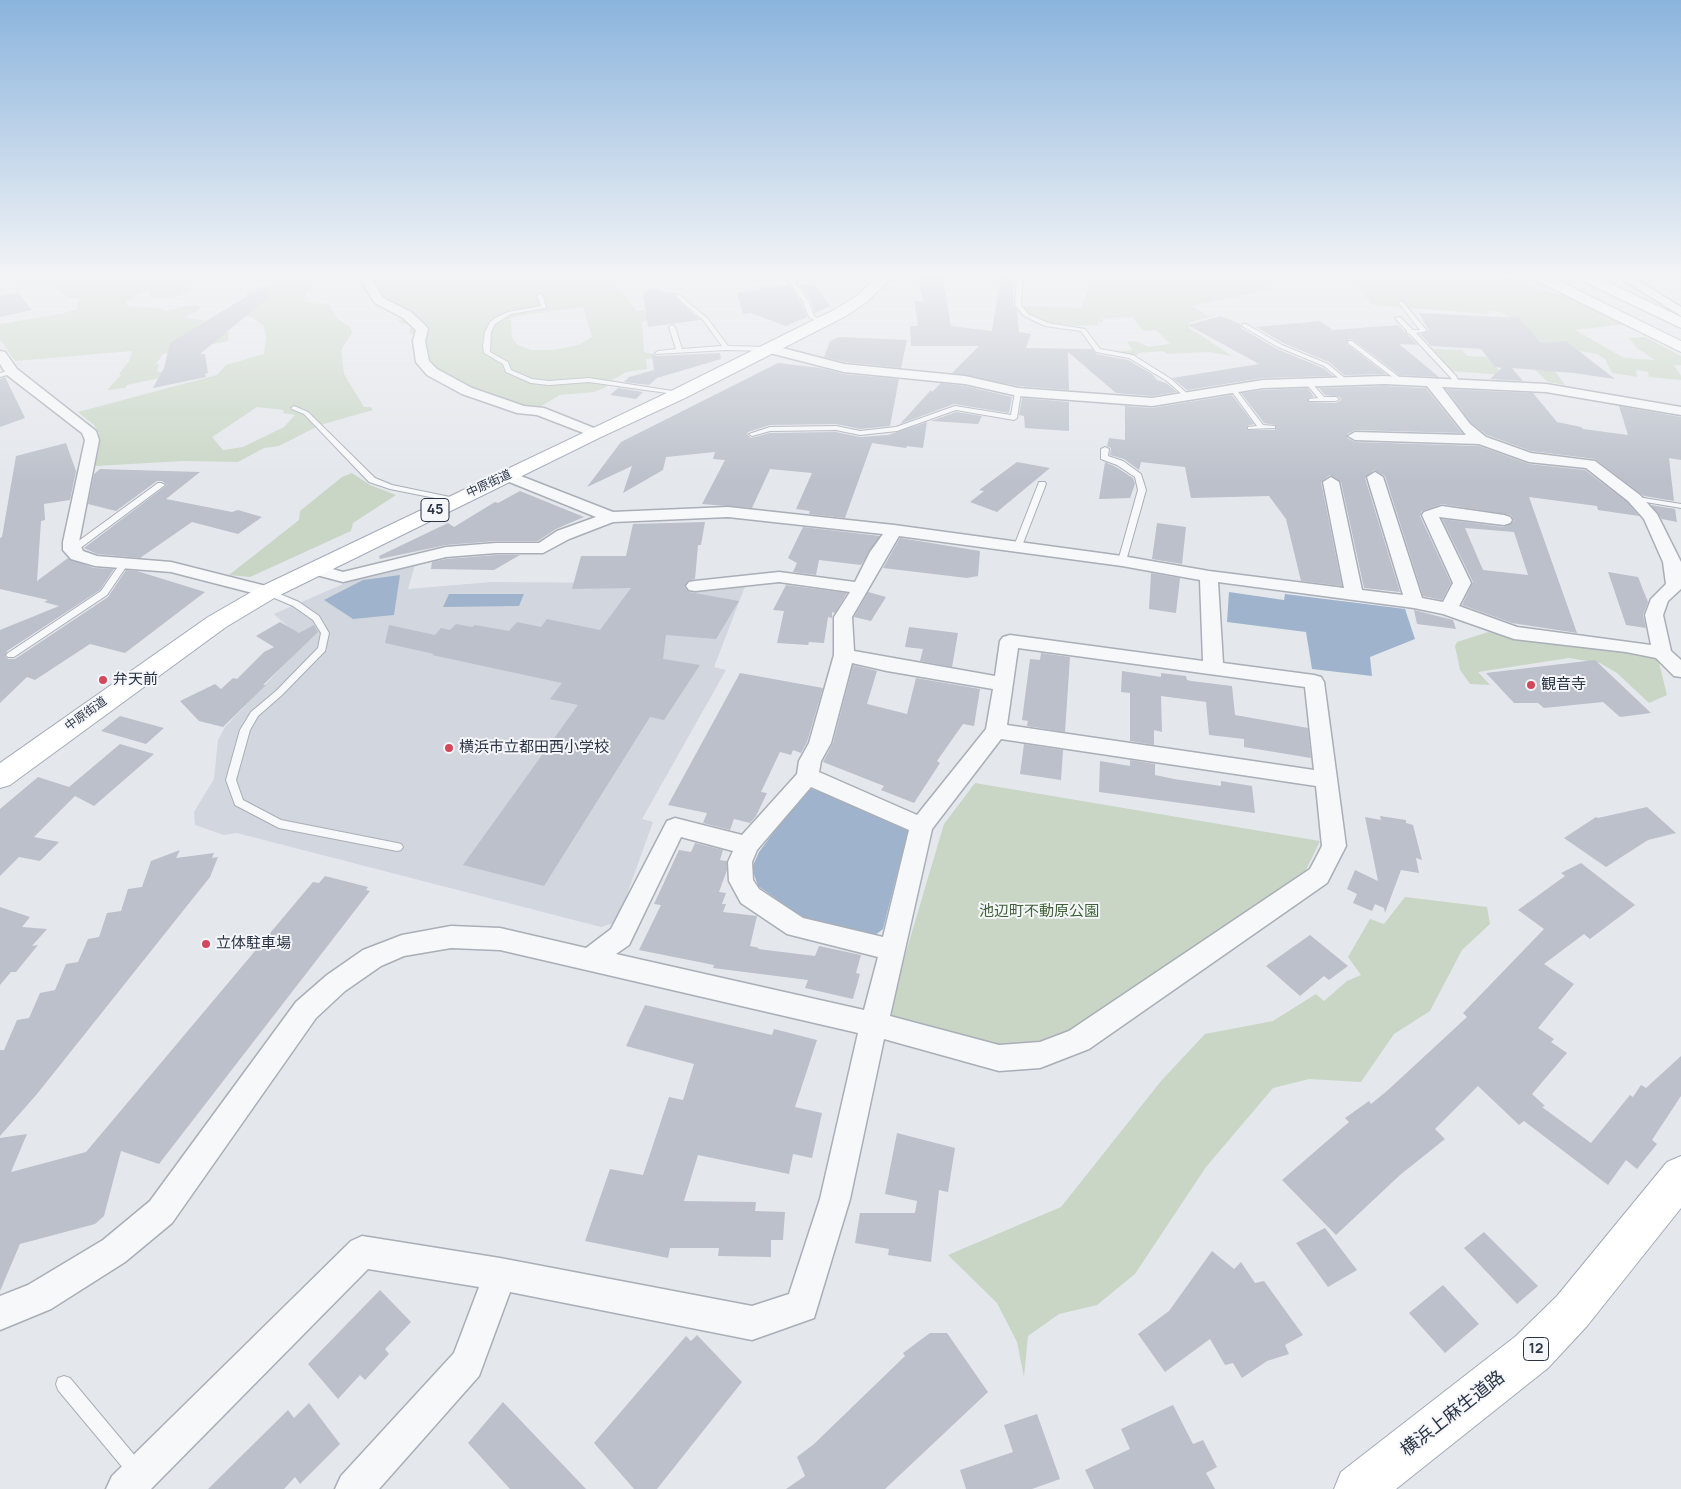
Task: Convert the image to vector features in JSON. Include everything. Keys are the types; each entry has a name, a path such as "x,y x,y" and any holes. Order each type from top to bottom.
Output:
{"main road":[{"name":"中原街道","path":"0,778 162,660 217,622 268,592 781,343"},
{"name":"横浜上麻生道路","path":"1358,1489 1532,1352 1572,1311 1681,1176"}],"street":[{"path":"420,343 423,362 432,372 467,392 522,410 539,411 594,433"},
{"path":"771,349 844,368 965,380 1018,392 1152,402 1234,389 1307,381 1344,380 1546,388 1681,411"},
{"path":"0,355 6,373 88,431 92,440 70,542 72,550 77,555 95,562 171,567 268,592"},
{"path":"1432,383 1465,427 1481,440 1529,458 1590,464 1634,498 1651,517 1676,563 1675,585 1660,599 1654,615 1662,653"},
{"path":"1355,436 1481,440"},
{"path":"508,476 611,517"},
{"path":"1374,477 1414,602"},
{"path":"1331,482 1354,594"},
{"path":"1448,609 1462,583 1430,515 1442,511 1504,520"},
{"path":"315,568 343,577 446,552 489,548 538,553 563,535 611,517 728,512 1018,546 1208,576 1414,602 1448,609 1514,632 1626,646 1662,653 1681,671"},
{"path":"893,950 796,927 750,896 742,881 740,862 747,845 808,776 810,761 820,743 844,656 843,617 861,588 879,552 894,530"},
{"path":"1208,576 1212,670"},
{"path":"696,586 779,577 861,588"},
{"path":"0,1312 39,1298 106,1256 161,1212 306,1010 336,983 372,958 402,946 451,938 500,939 874,1024 999,1058 1040,1055 1079,1040 1319,876 1334,846 1314,682 1212,670 1010,641 996,731 921,826 874,1024 835,1199 802,1306 752,1323 500,1274 362,1252 132,1481"},
{"path":"844,656 1003,684"},
{"path":"996,731 1327,780"},
{"path":"808,776 921,826"},
{"path":"589,960 620,937 675,828 747,845"},
{"path":"354,1489 466,1364 500,1274"}],"lane":[{"path":"486,343 487,353 506,363 508,371 531,382 549,383 589,380 679,394"},
{"path":"677,343 680,351"},
{"path":"723,343 726,348"},
{"path":"1093,343 1098,351 1131,356 1169,380 1188,397"},
{"path":"1276,343 1326,365 1344,380"},
{"path":"1352,343 1401,381"},
{"path":"1420,343 1454,377 1457,384"},
{"path":"658,354 726,348 771,349"},
{"path":"1307,381 1323,400"},
{"path":"1234,389 1261,427"},
{"path":"752,434 777,429 836,428 860,432 897,429 955,408 1014,418 1018,392"},
{"path":"1311,400 1336,399"},
{"path":"294,408 306,413 372,480 390,487 455,500"},
{"path":"1250,428 1274,427"},
{"path":"1105,449 1104,457 1130,469 1138,476 1142,490 1122,561"},
{"path":"1018,546 1042,484"},
{"path":"72,550 160,485"},
{"path":"1634,498 1681,506"},
{"path":"10,655 104,593 124,564"},
{"path":"268,592 296,604 316,618 326,633 322,649 280,693 254,714 245,730 231,780 239,802 279,824 397,847"},
{"path":"1662,653 1681,657"},
{"path":"64,1384 132,1481"}],"shaded area":[{"name":"横浜市立都田西小学校","path":"415,565 408,589 492,582 746,584 714,667 726,670 642,819 653,822 617,922 601,927 237,833 224,835 195,825 194,812 214,779 218,740 225,727 300,648 302,639 274,614 357,578"}],"green space":[{"path":"3,343 216,343 163,354 156,364 159,364 157,372 171,371 178,374 127,385 125,388 107,390 121,375 119,374 129,361 132,351 15,361"},
{"path":"265,343 345,343 341,350 344,374 364,407 371,407 373,410 320,425 279,446 264,448 238,462 183,461 95,466 99,433 94,425 78,412 217,375 226,365 264,354","holes":["257,407 284,410 283,413 295,415 284,427 243,447 223,450 212,437"]},
{"path":"423,343 516,343 531,350 554,350 581,343 643,343 644,352 654,354 653,358 646,359 647,369 626,372 611,381 606,387 594,392 560,395 538,408 500,399 477,391 430,365"},
{"path":"1128,343 1141,343 1148,347 1170,344 1213,343 1232,356 1209,352 1167,354 1163,351 1138,353 1136,356 1113,352 1133,350"},
{"path":"1523,343 1599,343 1624,358 1655,360 1638,349 1633,343 1657,343 1681,356 1681,365 1674,365 1681,376 1681,380 1649,377 1648,372 1636,370 1637,377 1612,373 1605,359 1597,354 1563,348 1555,371 1565,385 1548,382 1534,369"},
{"path":"1433,349 1462,350 1467,356 1487,357 1503,375 1451,371"},
{"path":"352,473 370,485 396,495 353,523 351,531 250,577 229,575 299,520 300,511 342,477"},
{"path":"1488,632 1520,640 1628,652 1655,658 1659,663 1667,695 1649,703 1617,673 1600,663 1569,658 1478,672 1490,685 1470,684 1460,670 1455,646 1457,642"},
{"name":"池辺町不動原公園","path":"975,783 1320,841 1306,870 1072,1030 1039,1043 1004,1047 887,1016 944,824"},
{"path":"1405,897 1487,907 1490,924 1462,950 1430,1011 1394,1034 1361,1082 1309,1079 1273,1088 1206,1167 1135,1274 1097,1305 1059,1314 1028,1336 1024,1377 1017,1342 997,1303 948,1255 1061,1207 1161,1081 1205,1034 1273,1021 1316,994 1324,1001 1347,981 1361,975 1348,957 1370,919 1384,924"}],"water":[{"path":"400,575 394,615 353,619 324,600 363,580"},
{"path":"1229,592 1284,600 1285,594 1405,609 1415,639 1370,657 1372,676 1312,669 1306,632 1227,622"},
{"path":"449,594 524,594 519,606 443,607"},
{"path":"812,789 847,801 909,827 883,929 874,936 805,919 758,886 752,868 759,852 803,793"}],"building":[{"path":"170,343 213,343 200,354 205,354 208,373 205,374 206,377 153,388 164,368"},
{"path":"829,343 906,343 901,368 844,362 824,357"},
{"path":"911,343 1028,343 1026,348 1092,349 1096,354 1128,360 1152,374 1157,380 1166,383 1177,392 1152,396 1116,393 1068,352 1069,390 1018,386 952,373 979,346 911,346"},
{"path":"1222,343 1268,343 1323,368 1333,376 1263,378 1187,390 1172,378 1259,364"},
{"path":"1284,343 1347,343 1386,374 1344,375 1329,362"},
{"path":"1358,343 1416,343 1418,345 1399,344 1439,377 1399,375"},
{"path":"1429,343 1569,343 1615,379 1574,373 1512,368 1523,381 1490,379 1502,368 1495,367 1481,349 1431,346"},
{"path":"720,353 721,359 657,378 649,385 624,382 629,377 654,370 652,354 656,356"},
{"path":"778,363 821,368 844,374 899,379 890,426 860,429 836,424 770,425 748,432 747,434 751,438 770,433 836,432 860,437 888,435 927,422 923,448 907,446 906,448 872,443 845,518 809,514 810,511 796,509 812,473 770,469 752,508 702,504 725,460 713,459 715,452 666,457 663,470 623,493 632,466 587,487 621,442"},
{"path":"5,377 25,418 0,427 0,379"},
{"path":"941,383 965,386 1012,397 1009,413 954,404 900,424 931,390 932,392"},
{"path":"1384,386 1426,388 1462,433 1355,430 1347,434 1347,438 1355,442 1479,446 1529,464 1585,470 1627,502 1639,516 1598,510 1597,506 1529,497 1577,633 1512,623 1462,605 1473,582 1442,519 1504,527 1514,521 1511,515 1442,504 1422,511 1420,516 1451,583 1442,600 1423,596 1385,476 1374,470 1365,478 1400,592 1364,588 1341,482 1330,475 1321,482 1342,586 1301,581 1286,519 1269,496 1191,498 1185,467 1141,462 1139,470 1124,459 1110,455 1111,448 1107,446 1109,438 1125,440 1125,406 1152,408 1232,395 1254,424 1247,426 1247,430 1275,430 1276,425 1264,423 1241,393 1308,388 1314,397 1308,398 1308,402 1336,403 1341,400 1340,397 1325,395 1319,388","holes":["1465,528 1514,532 1528,575 1483,570"]},
{"path":"618,388 643,392 636,399 610,395"},
{"path":"1446,389 1533,393 1557,422 1583,429 1628,435 1619,406 1681,417 1681,460 1669,458 1674,501 1644,496 1595,459 1531,451 1487,435 1471,423"},
{"path":"1022,398 1069,402 1069,431 1025,428 1024,416 1019,415"},
{"path":"956,412 982,416 978,424 931,421"},
{"path":"66,443 76,471 70,500 44,504 45,520 41,521 37,581 68,558 94,568 114,569 100,590 7,651 5,656 8,659 15,659 108,597 126,570 137,571 205,592 125,653 90,644 35,680 27,677 0,703 0,630 59,606 44,602 48,600 0,589 0,538 2,537 16,456"},
{"path":"1017,462 1050,468 997,512 970,502 984,491 979,490"},
{"path":"1105,462 1133,478 1135,484 1130,498 1099,499"},
{"path":"100,469 200,472 166,499 232,512 238,510 262,517 238,534 192,522 140,558 97,554 84,548 167,485 162,481 157,481 116,511 88,504 94,474"},
{"path":"520,491 584,517 556,529 538,541 496,541 446,545 380,559 379,556 448,523 454,527 495,502 498,503"},
{"path":"1651,505 1675,509 1677,522 1662,519"},
{"path":"705,522 701,545 698,545 695,579 688,581 684,587 689,592 739,601 716,639 666,635 663,659 700,665 664,720 650,717 544,886 463,865 578,705 550,699 562,683 385,643 389,625 435,635 441,628 450,630 456,624 509,631 517,622 541,627 547,619 600,630 631,588 572,589 581,556 626,556 633,524"},
{"path":"1157,523 1186,527 1182,564 1152,559"},
{"path":"803,527 880,536 861,565 819,560 816,575 793,572 797,563 788,558"},
{"path":"900,538 980,551 978,576 967,578 883,568"},
{"path":"496,555 520,555 494,570 431,569 432,562"},
{"path":"1608,572 1638,577 1648,602 1643,615 1646,628 1626,625"},
{"path":"1151,573 1180,578 1176,613 1149,609"},
{"path":"786,585 847,593 835,613 832,612 832,618 828,617 824,643 809,642 808,645 777,643 784,611 773,610"},
{"path":"868,592 886,597 871,621 854,617"},
{"path":"1414,610 1453,620 1456,629 1417,624"},
{"path":"280,622 299,633 314,625 318,632 223,727 199,721 180,701 215,684 221,689 233,678 237,679 264,652 274,647 256,636"},
{"path":"909,627 958,633 952,667 920,661 923,649 905,647"},
{"path":"1041,653 1070,657 1065,732 1027,726 1028,721 1022,720 1030,659 1040,660"},
{"path":"1595,660 1651,713 1620,717 1603,702 1544,708 1538,703 1514,703 1486,673"},
{"path":"853,665 877,671 867,704 907,714 916,678 980,689 974,726 963,724 937,761 940,763 914,803 881,790 884,786 823,762 833,743"},
{"path":"1122,671 1161,677 1161,673 1186,676 1187,680 1191,681 1232,686 1235,715 1308,728 1311,758 1244,747 1244,739 1209,735 1206,702 1161,696 1162,732 1154,730 1154,745 1130,741 1130,693 1121,692"},
{"path":"740,673 823,688 807,742 801,753 793,750 791,755 780,752 761,792 767,793 756,816 750,823 734,819 730,830 703,823 707,813 668,805"},
{"path":"120,716 164,728 146,744 101,731"},
{"path":"120,744 154,754 94,806 75,796 34,837 59,842 40,861 19,857 0,876 0,809 38,777 69,787"},
{"path":"1024,744 1063,750 1061,780 1020,774"},
{"path":"1130,760 1155,764 1155,775 1221,786 1221,781 1252,786 1255,813 1099,792 1100,761 1130,766"},
{"path":"1647,807 1676,833 1648,840 1606,867 1564,838 1596,817"},
{"path":"1380,816 1406,820 1406,823 1413,825 1422,860 1416,858 1419,873 1401,870 1385,913 1384,908 1375,904 1372,911 1353,903 1357,894 1347,889 1355,870 1378,881 1365,817 1381,820"},
{"path":"695,843 723,850 720,860 727,861 727,870 719,892 726,893 722,904 726,904 723,912 757,916 750,946 758,949 815,956 819,946 861,955 856,973 860,974 853,999 805,988 808,980 713,968 714,965 639,950 661,905 654,904 679,850 691,852"},
{"path":"180,850 176,858 214,853 212,858 218,857 210,877 37,1094 0,1136 0,1050 4,1050 17,1020 29,1018 40,993 55,990 66,964 78,962 88,939 99,937 107,913 121,911 128,889 142,887 151,861"},
{"path":"1581,863 1635,905 1590,939 1584,934 1544,964 1574,984 1538,1028 1554,1039 1551,1042 1567,1053 1532,1094 1545,1106 1542,1107 1591,1143 1630,1095 1633,1097 1641,1085 1646,1088 1681,1056 1681,1096 1652,1140 1657,1144 1637,1169 1626,1160 1608,1185 1524,1121 1519,1125 1478,1086 1435,1129 1445,1139 1400,1175 1336,1235 1282,1180 1349,1122 1345,1118 1369,1101 1371,1104 1388,1090 1467,1017 1463,1013 1544,929 1518,910 1565,876 1561,873"},
{"path":"325,876 368,887 366,890 370,891 159,1164 121,1151 104,1216 95,1224 20,1244 0,1291 0,1138 27,1134 11,1172 86,1152 313,882 319,883"},
{"path":"0,907 30,917 22,927 47,929 32,946 38,945 16,972 11,972 0,985"},
{"path":"1310,935 1348,966 1329,980 1324,976 1300,996 1266,966"},
{"path":"645,1005 772,1035 774,1029 817,1040 795,1107 822,1113 812,1158 793,1154 789,1174 698,1155 684,1201 756,1202 755,1211 785,1212 783,1240 771,1240 771,1257 718,1256 719,1248 670,1248 668,1258 585,1241 610,1169 643,1175 669,1097 683,1100 694,1064 626,1046"},
{"path":"897,1133 955,1148 948,1192 939,1190 931,1262 888,1255 889,1249 855,1243 860,1213 915,1213 917,1201 885,1194"},
{"path":"1325,1228 1357,1270 1328,1287 1296,1243"},
{"path":"1484,1232 1538,1286 1517,1304 1464,1248"},
{"path":"1212,1251 1234,1269 1241,1262 1255,1283 1264,1281 1303,1335 1285,1345 1289,1354 1267,1361 1242,1378 1233,1363 1225,1365 1210,1339 1165,1372 1138,1334 1169,1311"},
{"path":"1443,1285 1479,1324 1445,1353 1409,1313"},
{"path":"380,1290 411,1322 385,1349 389,1354 365,1380 360,1375 338,1399 308,1364"},
{"path":"930,1333 947,1333 988,1392 885,1489 786,1489 805,1476 797,1457 814,1444 905,1356 903,1353"},
{"path":"697,1335 742,1382 657,1489 634,1489 594,1443 686,1336 691,1341"},
{"path":"503,1402 586,1489 510,1489 468,1443"},
{"path":"309,1403 340,1444 300,1484 295,1477 284,1489 208,1489 288,1410 294,1418"},
{"path":"1173,1405 1193,1444 1203,1440 1217,1467 1206,1473 1215,1489 1094,1489 1085,1470 1130,1449 1121,1429"},
{"path":"1037,1414 1060,1479 1032,1489 966,1489 960,1470 1013,1452 1004,1425"}],"place":[{"name":"弁天前","path":"103,680"},
{"name":"観音寺","path":"1531,685"},
{"name":"横浜市立都田西小学校","path":"449,748"},
{"name":"立体駐車場","path":"206,944"}]}
